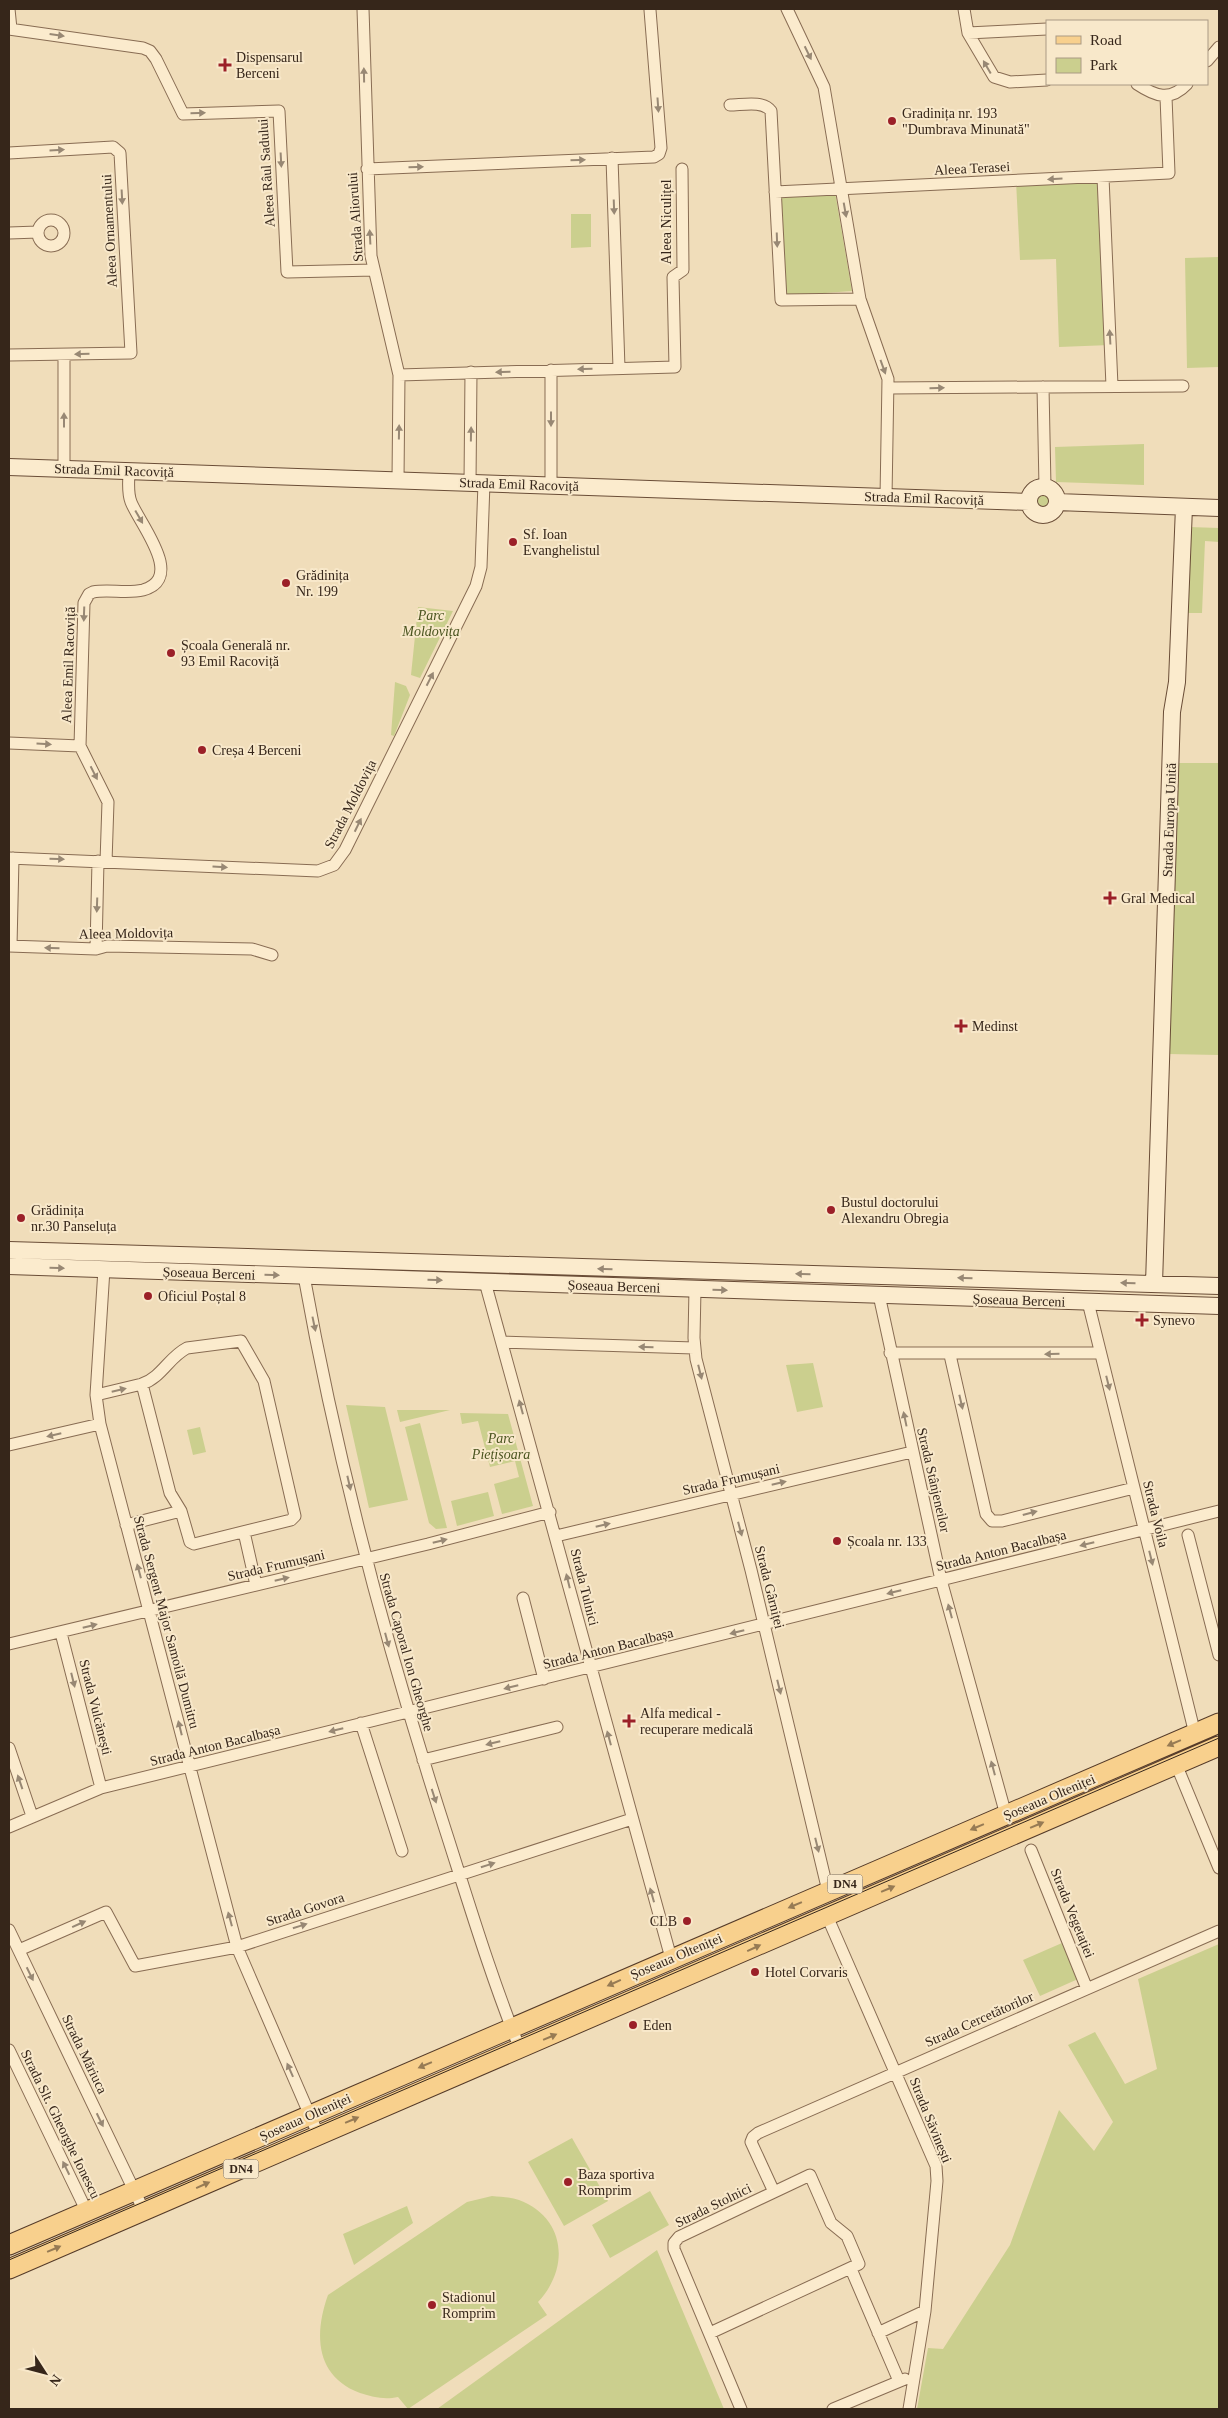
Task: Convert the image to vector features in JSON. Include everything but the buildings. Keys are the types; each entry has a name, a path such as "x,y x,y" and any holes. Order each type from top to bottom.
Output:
{"main road":[{"name":"Strada Emil Racoviță","path":"9,467 1030,502"},
{"path":"1045,487 1053,491 1057,502 1052,512 1042,515 1033,511 1030,502 1034,491 1045,487"},
{"path":"1057,502 1219,508"},
{"name":"Strada Europa Unită","path":"1154,1284 1172,712 1177,686 1184,507"},
{"name":"Șoseaua Berceni","path":"9,1250 215,1265 304,1276 1219,1306"},
{"name":"Șoseaua Berceni","path":"9,1266 104,1269 215,1265 639,1270 1219,1286"},
{"path":"639,1270 639,1287"},
{"path":"829,1293 830,1274"},
{"name":"Șoseaua Olteniței","path":"9,2245 1219,1723"},
{"name":"Șoseaua Olteniței","path":"9,2268 1219,1746"}],"street":[{"path":"9,9 10,29"},
{"name":"Strada Aliorului","path":"363,9 367,169 374,270 394,346 399,374 398,480"},
{"path":"787,9 824,87 860,299 885,371 888,388 886,497"},
{"path":"964,9 968,33 991,73 999,80 1046,80"},
{"path":"367,169 654,157 659,154 661,148 650,10"},
{"name":"Aleea Râul Sadului","path":"10,29 143,48 150,51 156,59 183,114 278,112 287,272 374,270"},
{"path":"968,33 1046,29"},
{"path":"1208,60 1219,47"},
{"path":"1138,85 1166,97 1175,94 1186,85"},
{"name":"Aleea Terasei","path":"775,192 1169,174 1166,97"},
{"path":"730,105 761,104 768,106 771,111 780,300 860,299"},
{"name":"Aleea Ornamentului","path":"9,153 113,147 120,153 131,353 9,355"},
{"path":"612,158 619,368"},
{"name":"Aleea Niculițel","path":"399,374 675,367 673,277 683,270 682,168"},
{"path":"1103,177 1112,386"},
{"path":"9,233 38,232"},
{"path":"64,355 64,469"},
{"path":"551,370 551,485"},
{"name":"Strada Moldovița","path":"10,946 11,858 318,871 334,865 345,850 476,586 481,567 471,372"},
{"path":"888,388 1183,386"},
{"path":"1044,387 1045,487"},
{"name":"Aleea Emil Racoviță","path":"96,949 108,802 80,746 86,598 89,594 98,591 144,590 155,582 161,570 157,551 130,498 129,471"},
{"path":"9,743 80,746"},
{"name":"Aleea Moldovița","path":"10,946 96,949 106,946 252,949 272,955"},
{"name":"Strada Sergent Major Samoilă Dumitru","path":"104,1269 96,1395 100,1424 237,1947 318,2134"},
{"name":"Strada Caporal Ion Gheorghe","path":"304,1276 366,1559 408,1712 460,1874 520,2049"},
{"name":"Strada Tulnici","path":"486,1282 550,1512 590,1668 671,1958"},
{"name":"Strada Gârniței","path":"695,1289 694,1348 764,1625 828,1891"},
{"name":"Strada Stânjeneilor","path":"879,1295 890,1353 941,1580 1006,1815"},
{"name":"Strada Voila","path":"1088,1302 1195,1734"},
{"path":"96,1395 142,1384 158,1376 180,1352 187,1348 239,1341 244,1343 264,1381 295,1513 291,1520 194,1544 190,1542 181,1511 170,1493 142,1384"},
{"path":"502,1342 694,1348"},
{"path":"890,1353 950,1355 1100,1354"},
{"path":"950,1355 988,1518 1002,1521 1134,1488"},
{"path":"9,1445 100,1424"},
{"name":"Strada Frumușani","path":"556,1536 912,1452"},
{"path":"126,1525 181,1511"},
{"name":"Strada Frumușani","path":"9,1644 366,1559 550,1512"},
{"name":"Strada Anton Bacalbașa","path":"9,1827 101,1788 1219,1512"},
{"path":"244,1532 256,1585"},
{"name":"Strada Voila","path":"1188,1535 1219,1655"},
{"path":"523,1598 544,1679"},
{"name":"Strada Vulcănești","path":"61,1633 101,1788"},
{"path":"361,1723 402,1851"},
{"path":"423,1760 557,1727"},
{"path":"9,1748 32,1816"},
{"path":"1176,1764 1219,1868"},
{"name":"Strada Govora","path":"18,1950 106,1912 135,1966 237,1947 632,1819"},
{"name":"Strada Vegetației","path":"1031,1850 1087,1989"},
{"name":"Strada Săvinești","path":"827,1916 933,2157 937,2172 925,2311 909,2409"},
{"name":"Strada Măriuca","path":"9,1930 134,2192"},
{"name":"Strada Cercetătorilor","path":"752,2137 1219,1931"},
{"name":"Strada Slt. Gheorghe Ionescu","path":"9,2050 87,2212"},
{"name":"Strada Stolnici","path":"741,2409 674,2249 674,2244 679,2236 774,2192 751,2142 752,2137"},
{"path":"710,2333 857,2267 859,2262 847,2236 831,2223 810,2175 774,2192"},
{"path":"134,2192 144,2211"},
{"path":"851,2269 899,2381"},
{"path":"878,2333 925,2311"},
{"path":"833,2409 916,2375"}],"green space":[{"path":"1103,177 1110,345 1059,347 1056,259 1020,260 1016,181"},
{"path":"835,192 852,291 784,296 779,195"},
{"path":"571,214 591,214 591,247 571,248"},
{"path":"1219,257 1219,367 1187,368 1185,258"},
{"path":"1144,444 1144,485 1056,482 1055,447"},
{"path":"1043,491 1050,494 1053,501 1050,508 1043,511 1036,508 1033,501 1036,494"},
{"path":"1189,527 1219,528 1219,542 1205,541 1202,613 1186,613"},
{"name":"Parc Moldovița","path":"418,607 453,611 420,678 411,675"},
{"path":"395,682 406,686 410,695 394,736 391,735"},
{"path":"1176,763 1219,763 1219,1055 1168,1054"},
{"path":"813,1363 823,1407 797,1412 786,1365"},
{"path":"346,1405 385,1407 408,1500 369,1508"},
{"path":"397,1410 450,1410 400,1422"},
{"name":"Parc Piețișoara","path":"460,1413 508,1414 533,1506 502,1514 494,1484 519,1477 515,1461 490,1467 478,1421 462,1424"},
{"path":"420,1423 447,1528 436,1529 429,1523 405,1427"},
{"path":"200,1427 206,1452 193,1455 187,1430"},
{"path":"488,1492 494,1516 457,1526 451,1501"},
{"path":"1062,1943 1078,1979 1040,1996 1023,1960"},
{"path":"1219,1944 1219,2409 917,2409 928,2348 943,2349 1010,2245 1059,2110 1094,2151 1113,2122 1068,2045 1095,2032 1125,2084 1157,2069 1138,1979"},
{"name":"Baza sportiva Romprim","path":"572,2138 608,2201 564,2226 528,2162"},
{"name":"Baza sportiva Romprim","path":"650,2191 669,2225 610,2258 592,2225"},
{"name":"Stadionul Romprim","path":"492,2196 516,2199 535,2208 554,2231 558,2245 558,2260 555,2274 548,2289 538,2302 547,2315 408,2409 398,2397 374,2397 345,2386 326,2365 322,2352 320,2339 321,2324 328,2295 467,2202"},
{"path":"407,2206 413,2223 354,2265 343,2234"},
{"path":"657,2250 724,2409 437,2409"}],"tram line":[{"path":"9,2260 1219,1738"}],"place":[{"name":"Dispensarul Berceni","path":"225,65"},
{"name":"Gradinița nr. 193 \"Dumbrava Minunată\"","path":"892,121"},
{"name":"Sf. Ioan Evanghelistul","path":"513,542"},
{"name":"Grădinița Nr. 199","path":"286,583"},
{"name":"Școala Generală nr. 93 Emil Racoviță","path":"171,653"},
{"name":"Creșa 4 Berceni","path":"202,750"},
{"name":"Gral Medical","path":"1110,898"},
{"name":"Medinst","path":"961,1026"},
{"name":"Bustul doctorului Alexandru Obregia","path":"831,1210"},
{"name":"Grădinița nr.30 Panseluța","path":"21,1218"},
{"name":"Oficiul Poștal 8","path":"148,1296"},
{"name":"Synevo","path":"1142,1320"},
{"name":"Școala nr. 133","path":"837,1541"},
{"name":"Alfa medical - recuperare medicală","path":"629,1721"},
{"name":"CLB","path":"687,1921"},
{"name":"Hotel Corvaris","path":"755,1972"},
{"name":"Eden","path":"633,2025"},
{"name":"Baza sportiva Romprim","path":"568,2182"},
{"name":"Stadionul Romprim","path":"432,2305"}]}
